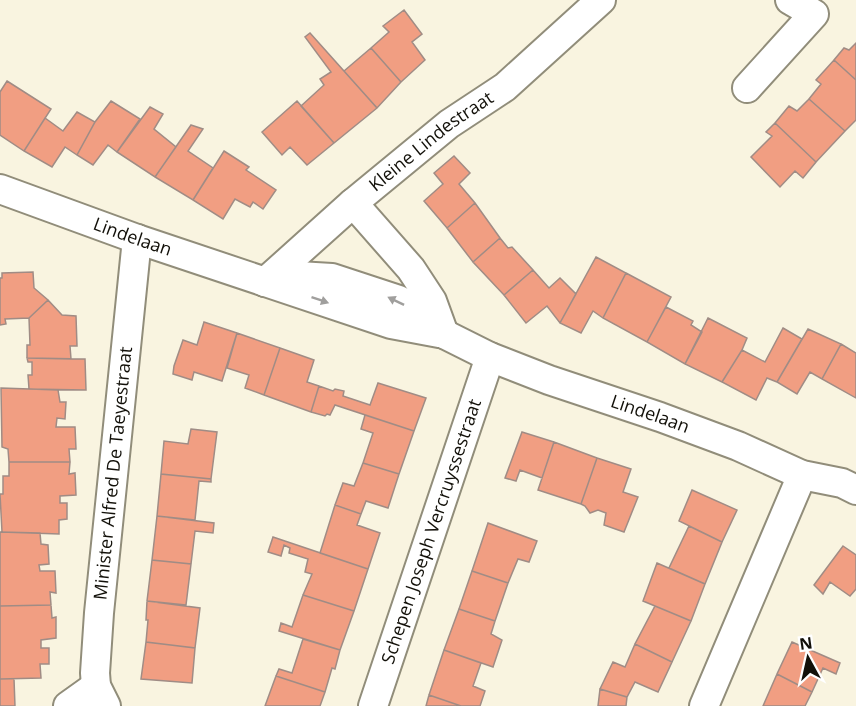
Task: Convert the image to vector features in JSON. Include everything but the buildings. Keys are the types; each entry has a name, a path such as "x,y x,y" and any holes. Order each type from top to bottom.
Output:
{"street":[{"name":"Kleine Lindestraat","path":"265,282 353,203 449,124 505,87 598,1"},
{"path":"747,88 810,5"},
{"name":"Lindelaan","path":"0,189 137,239 265,282 298,276 332,278 399,300 444,334 490,357 738,446 802,475 842,483 856,490"},
{"path":"353,203 411,268 432,301 444,334"},
{"name":"Minister Alfred De Taeyestraat","path":"101,696 95,673 99,614 137,239"},
{"name":"Schepen Joseph Vercruyssestraat","path":"373,706 490,357"},
{"path":"704,706 802,475"},
{"path":"68,706 101,696"}]}
